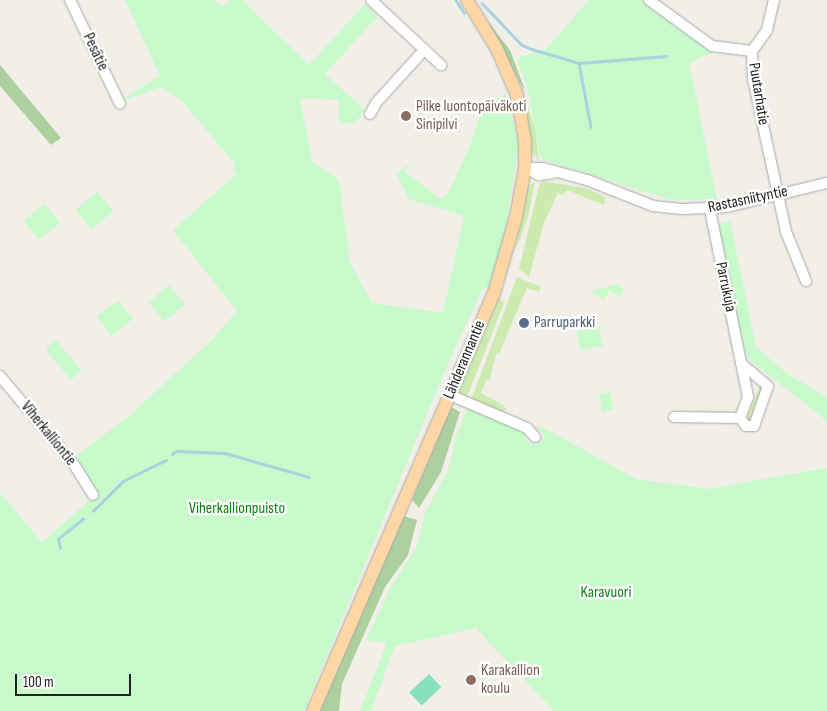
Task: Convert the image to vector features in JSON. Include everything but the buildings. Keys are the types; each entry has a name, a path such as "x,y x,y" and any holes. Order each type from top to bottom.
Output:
{"main road":[{"name":"Lähderannantie","path":"313,711 450,395 504,265 525,168 525,141 517,95 497,49 468,0"}],"street":[{"name":"Pesätie","path":"70,0 120,104"},
{"path":"371,0 441,66"},
{"name":"Puutarhatie","path":"649,0 712,46 752,51 753,79 788,241 806,280"},
{"path":"752,51 767,30 774,0"},
{"path":"370,114 376,103 424,50"},
{"name":"Rastasniityntie","path":"525,168 535,175 554,173 586,180 653,206 710,210 827,183"},
{"name":"Parrukuja","path":"710,210 748,397 740,418"},
{"path":"674,417 740,418 746,426 754,426 768,386 741,364"},
{"name":"Viherkalliontie","path":"0,376 75,466 93,495"},
{"path":"450,395 527,428 535,437"}],"green space":[{"name":"Viherkallionpuisto","path":"125,0 214,0 222,7 229,0 242,0 309,65 365,4 378,16 325,74 364,109 356,123 339,123 338,100 300,98 312,162 339,180 350,263 372,303 443,313 464,216 409,199 396,173 411,163 404,171 441,199 448,193 470,146 483,105 506,94 519,144 502,252 488,288 482,290 446,368 304,711 0,711 0,493 42,542 98,493 73,458 129,416 213,339 237,311 173,230 237,174 233,168 236,165 182,101 171,93 160,87 129,99 124,98 160,76"},
{"path":"589,0 649,0 720,49 689,63 717,200 671,200 541,159 528,91 518,62 520,57 546,49"},
{"path":"482,14 510,50 525,90 521,85"},
{"path":"0,65 61,138 51,145 0,86"},
{"path":"525,98 535,128 539,161 530,150"},
{"path":"535,181 528,218 515,251 527,188"},
{"path":"543,181 585,188 605,197 604,205 567,190 563,195 558,193 544,223 529,277 519,269 539,185"},
{"path":"97,192 113,211 92,229 76,210"},
{"path":"45,204 60,223 38,240 24,221"},
{"path":"730,221 756,347 789,375 827,397 827,421 751,361 745,352 717,224"},
{"path":"517,277 541,287 539,292 527,288 499,354 496,354 490,379 486,381 481,393 503,405 506,409 502,412 471,400"},
{"path":"617,284 624,290 619,297 610,290 604,300 592,291"},
{"path":"169,285 185,304 164,322 148,302"},
{"path":"499,298 504,303 467,397 462,396 458,390"},
{"path":"118,300 133,319 111,336 97,317"},
{"path":"599,326 603,346 580,350 576,330"},
{"path":"56,340 82,371 71,380 45,349"},
{"path":"760,385 762,386 751,422 746,421"},
{"path":"610,392 613,410 602,411 599,394"},
{"name":"Karavuori","path":"468,406 526,433 526,439 532,445 542,441 543,433 536,427 541,426 636,479 708,489 827,468 827,711 554,711 476,628 395,646 371,711 360,711 387,643 366,640 391,587 417,546 425,513 448,470 456,437"},
{"path":"451,407 460,412 441,472 419,508 412,500"},
{"path":"404,516 417,520 408,555 385,587 342,684 339,711 320,711"},
{"path":"429,674 441,687 422,706 409,692"}],"waterway":[{"path":"456,0 464,13"},
{"path":"482,3 522,45 579,63 666,56"},
{"path":"579,63 591,127"},
{"path":"172,454 176,451 225,453 309,477"},
{"path":"93,511 123,481 166,460"},
{"path":"60,548 58,539 83,519"}],"place":[{"name":"Pilke luontopäiväkoti Sinipilvi","path":"406,116"},
{"name":"Parruparkki","path":"524,323"},
{"name":"Karakallion koulu","path":"471,680"}]}
